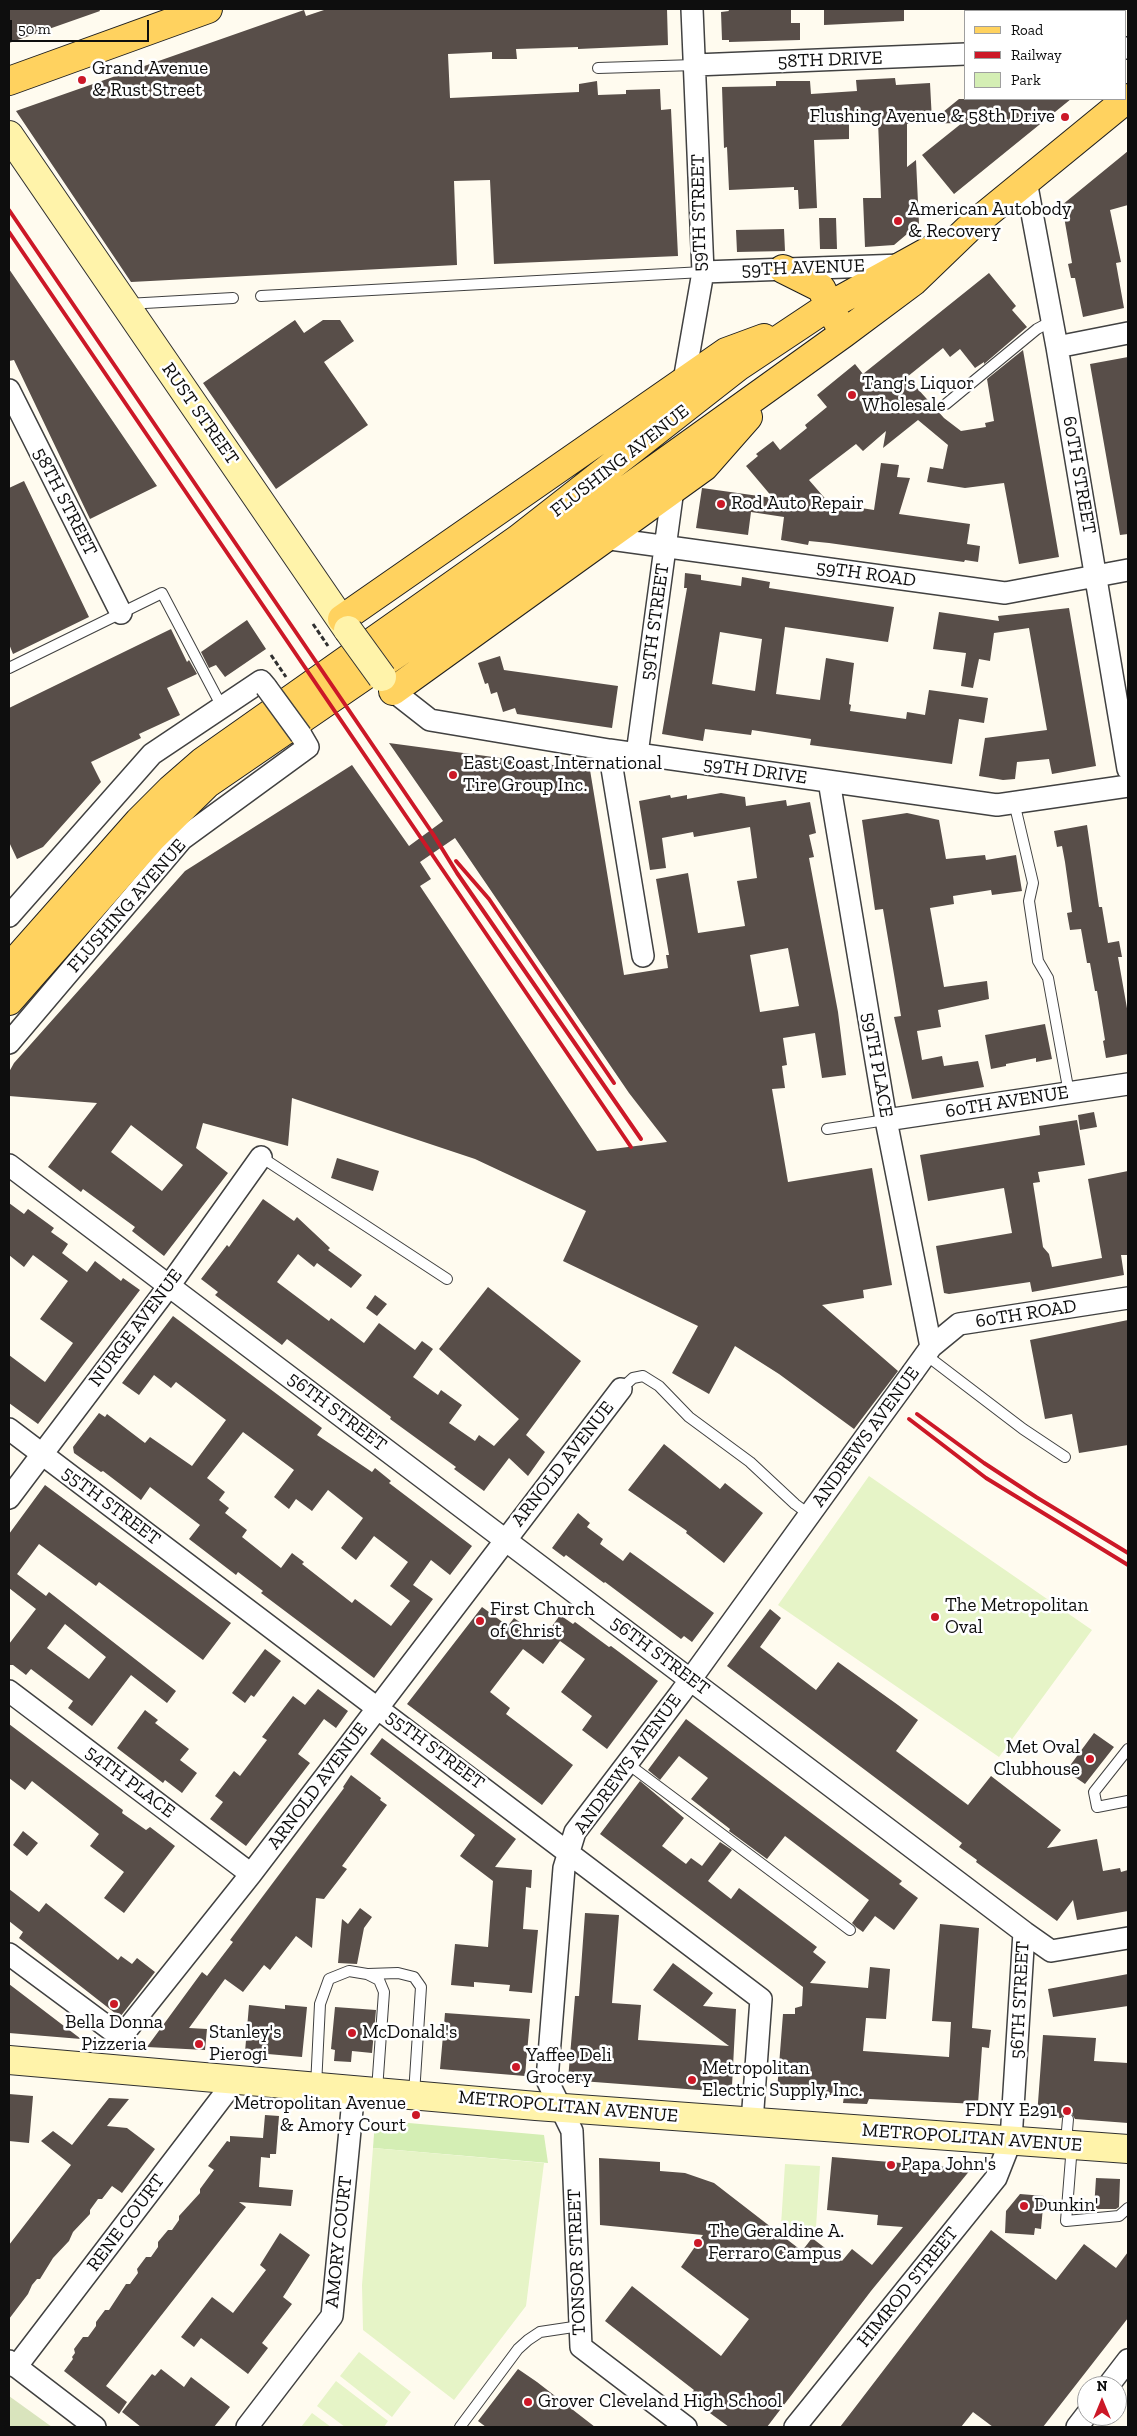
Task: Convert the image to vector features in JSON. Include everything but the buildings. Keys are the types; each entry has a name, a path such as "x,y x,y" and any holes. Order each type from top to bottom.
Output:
{"main road":[{"path":"9,81 174,15 208,9"},
{"name":"FLUSHING AVENUE","path":"9,1001 152,838 207,784 419,638 843,334 914,281 968,229 1126,100"},
{"name":"RUST STREET","path":"9,135 124,304 340,632 387,684"},
{"name":"FLUSHING AVENUE","path":"9,968 139,820 202,762 518,539 739,366 829,306 968,229"},
{"path":"783,269 821,288 843,334"},
{"path":"340,632 726,352 759,338 786,335"},
{"path":"387,684 704,467 780,380"},
{"name":"METROPOLITAN AVENUE","path":"9,2060 752,2122 1011,2140 1068,2136 1128,2149"}],"street":[{"name":"59TH STREET","path":"678,415 702,272 692,9"},
{"name":"58TH DRIVE","path":"695,65 964,54"},
{"name":"60TH STREET","path":"1026,181 1057,347 1128,770"},
{"name":"59TH AVENUE","path":"702,272 903,265"},
{"path":"1057,347 1128,333"},
{"name":"58TH STREET","path":"9,390 121,613"},
{"name":"59TH STREET","path":"637,754 673,489"},
{"name":"59TH ROAD","path":"602,538 1005,593 1128,570"},
{"name":"FLUSHING AVENUE","path":"9,914 152,754 261,681 308,747 182,839 9,1043"},
{"name":"59TH DRIVE","path":"387,684 430,720 609,750 829,781 997,804 1128,786"},
{"path":"609,750 643,956"},
{"name":"59TH PLACE","path":"829,781 886,1120 929,1351"},
{"name":"60TH AVENUE","path":"886,1120 1128,1084"},
{"name":"NURGE AVENUE","path":"9,1498 169,1286 262,1157"},
{"name":"56TH STREET","path":"9,1164 1024,1932 1011,2140"},
{"name":"60TH ROAD","path":"929,1351 959,1324 1128,1298"},
{"name":"ANDREWS AVENUE","path":"560,2107 547,2080 563,1884 568,1852 575,1832 690,1680 929,1351"},
{"name":"ARNOLD AVENUE","path":"121,2037 251,1874 621,1389"},
{"name":"55TH STREET","path":"9,1429 761,1998 752,2122"},
{"name":"54TH PLACE","path":"9,1691 251,1874"},
{"path":"1024,1932 1051,1951 1128,1938"},
{"path":"9,1954 121,2037 119,2069"},
{"name":"RENE COURT","path":"12,2364 236,2079"},
{"name":"AMORY COURT","path":"247,2427 332,2316 366,2090"},
{"name":"TONSOR STREET","path":"560,2107 572,2130 581,2347 686,2427"},
{"name":"HIMROD STREET","path":"796,2427 996,2178 1011,2140"},
{"path":"1116,2376 1128,2360"},
{"path":"12,2364 95,2427"}],"lane":[{"path":"598,68 695,65"},
{"path":"262,296 702,272"},
{"path":"124,304 233,298"},
{"path":"946,404 1037,329 1052,321"},
{"path":"9,668 162,593 222,707"},
{"path":"1014,802 1033,883 1029,901 1038,961 1048,978 1069,1092"},
{"path":"827,1129 886,1120"},
{"path":"262,1157 447,1279"},
{"path":"929,1351 1024,1429 1065,1457"},
{"path":"621,1389 633,1378 643,1376 659,1386 689,1417 750,1462 794,1504 810,1515"},
{"path":"1128,1749 1094,1792 1097,1807 1128,1801"},
{"path":"628,1764 850,1930"},
{"path":"316,2086 320,2004 329,1979 349,1971 367,1974 398,1973 414,1977 421,1987 414,2095"},
{"path":"366,2090 384,1992 379,1980 367,1974"},
{"path":"1068,2136 1066,2221 1118,2216 1128,2208"},
{"path":"460,2427 518,2349 528,2340 540,2332 580,2326"}],"path":[{"path":"313,624 340,632"},
{"path":"271,655 286,678"}],"green space":[{"name":"The Metropolitan Oval","path":"869,1476 1092,1630 999,1757 778,1605"},
{"path":"375,2120 544,2135 548,2163 373,2148"},
{"path":"373,2148 544,2163 526,2306 454,2400 363,2330 362,2285"},
{"path":"785,2164 820,2166 816,2227 781,2225"},
{"path":"359,2352 411,2392 392,2417 340,2376"},
{"path":"336,2381 388,2421 384,2427 345,2427 317,2406"},
{"path":"9,2396 52,2427 9,2427"},
{"path":"312,2413 331,2427 301,2427"}],"railway":[{"path":"9,210 433,834 457,873 641,1139"},
{"path":"9,232 631,1147"},
{"path":"456,861 489,899 614,1083"},
{"path":"917,1414 984,1463 1128,1553"},
{"path":"909,1419 986,1478 1128,1565"}],"place":[{"name":"Grand Avenue & Rust Street","path":"82,80"},
{"name":"Flushing Avenue & 58th Drive","path":"1065,117"},
{"name":"American Autobody & Recovery","path":"898,221"},
{"name":"Tang's Liquor Wholesale","path":"852,395"},
{"name":"Rod Auto Repair","path":"721,504"},
{"name":"East Coast International Tire Group Inc.","path":"453,775"},
{"name":"The Metropolitan Oval","path":"935,1617"},
{"name":"First Church of Christ","path":"480,1621"},
{"name":"Met Oval Clubhouse","path":"1090,1759"},
{"name":"Bella Donna Pizzeria","path":"114,2004"},
{"name":"McDonald's","path":"352,2033"},
{"name":"Stanley's Pierogi","path":"199,2044"},
{"name":"Yaffee Deli Grocery","path":"516,2067"},
{"name":"Metropolitan Electric Supply, Inc.","path":"692,2080"},
{"name":"FDNY E291","path":"1067,2111"},
{"name":"Metropolitan Avenue & Amory Court","path":"416,2115"},
{"name":"Papa John's","path":"891,2165"},
{"name":"Dunkin'","path":"1024,2206"},
{"name":"The Geraldine A. Ferraro Campus","path":"698,2243"},
{"name":"Grover Cleveland High School","path":"528,2402"}]}
